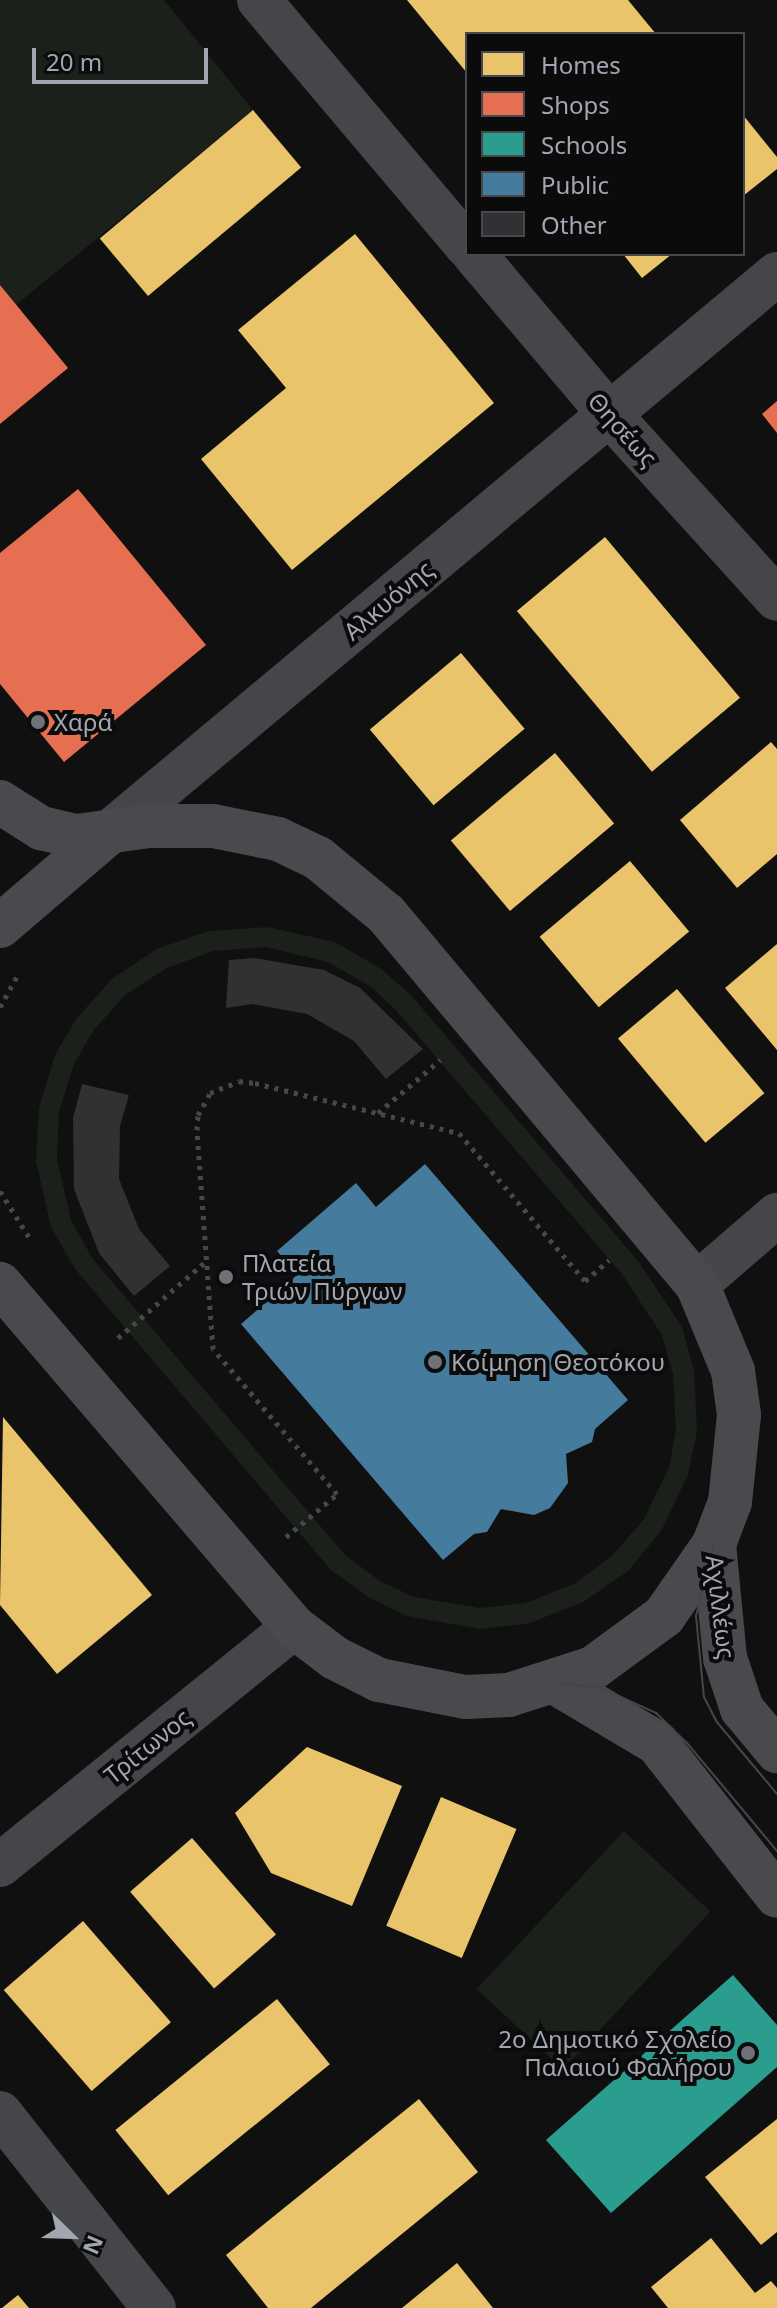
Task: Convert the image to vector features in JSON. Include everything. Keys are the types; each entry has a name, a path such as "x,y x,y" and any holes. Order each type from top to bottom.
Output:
{"main road":[{"path":"0,802 41,828 105,836 149,826 235,828 318,858 386,914 697,1284 726,1349 739,1415 730,1502 714,1544"},
{"name":"Αλκυόνης","path":"0,926 105,836"},
{"name":"Αχιλλέως","path":"0,1284 80,1371 294,1627 346,1663 421,1692 509,1695 556,1683 631,1645 664,1616 714,1544"},
{"name":"Αχιλλέως","path":"714,1544 725,1658 742,1709 777,1751"},
{"path":"556,1683 657,1743 777,1896"}],"street":[{"path":"259,0 465,244"},
{"name":"Θησέως","path":"476,256 610,415 777,599"},
{"name":"Αλκυόνης","path":"105,836 777,274"},
{"path":"697,1284 777,1215"},
{"name":"Τρίτωνος","path":"0,1865 294,1627"},
{"path":"0,2113 154,2308"}],"path":[{"path":"377,1114 478,1026"},
{"path":"247,1570 337,1494 213,1349 204,1263 197,1130 198,1115 210,1093 224,1085 247,1082 459,1133 585,1281 649,1226"},
{"path":"80,1371 204,1263"}],"shaded area":[{"path":"0,0 164,0 253,110 16,305 0,285"},
{"path":"267,927 335,942 381,969 410,994 638,1261 682,1327 694,1371 697,1431 688,1475 661,1531 628,1571 583,1602 530,1623 480,1629 407,1616 370,1598 331,1570 76,1270 51,1227 36,1161 39,1108 55,1055 76,1019 112,979 157,949 209,931","holes":["266,947 328,962 370,986 395,1009 622,1274 662,1335 673,1374 676,1430 669,1468 644,1519 613,1555 574,1584 525,1603 479,1608 414,1597 380,1581 345,1555 92,1258 71,1220 57,1159 59,1112 74,1064 93,1031 125,995 167,968 213,951"]},
{"path":"624,1831 710,1911 563,2069 477,1989"}],"building: Homes":[{"path":"407,0 628,0 654,32 465,32 465,71"},
{"path":"253,110 301,167 148,296 100,239"},
{"path":"745,117 777,157 777,169 745,194"},
{"path":"355,234 494,403 292,570 201,459 286,388 238,330"},
{"path":"625,256 670,256 642,278"},
{"path":"605,537 740,698 652,772 517,611"},
{"path":"461,653 525,729 433,805 370,729"},
{"path":"771,742 777,749 777,854 737,888 680,820"},
{"path":"555,753 614,823 510,911 451,840"},
{"path":"630,861 689,931 599,1007 540,937"},
{"path":"777,944 777,1050 725,988"},
{"path":"677,989 764,1093 705,1143 618,1038"},
{"path":"3,1417 152,1595 57,1674 0,1605"},
{"path":"307,1747 402,1786 352,1906 271,1873 235,1813"},
{"path":"441,1797 516,1829 462,1958 386,1926"},
{"path":"192,1838 276,1935 214,1988 130,1892"},
{"path":"83,1921 171,2022 92,2091 4,1990"},
{"path":"277,1999 330,2064 168,2195 115,2130"},
{"path":"419,2099 478,2172 311,2308 268,2308 226,2255"},
{"path":"777,2119 777,2232 761,2245 705,2177"},
{"path":"711,2238 755,2293 771,2281 777,2288 777,2308 668,2308 651,2287"},
{"path":"457,2263 493,2308 402,2308"},
{"path":"18,2295 29,2308 2,2308"}],"building: Shops":[{"path":"0,285 68,368 0,424"},
{"path":"777,401 777,433 762,414"},
{"path":"78,489 206,645 64,762 0,684 0,553"}],"building: Schools":[{"path":"733,1975 777,2025 777,2067 611,2213 546,2140"}],"building: Public":[{"name":"Κοίμηση Θεοτόκου","path":"425,1164 628,1400 595,1429 592,1442 566,1454 568,1483 550,1508 534,1515 501,1509 487,1532 474,1534 443,1560 241,1324 297,1275 277,1251 356,1183 376,1207"}],"building: Other":[{"path":"254,958 324,970 360,988 423,1049 386,1079 354,1041 307,1014 253,1004 226,1008 229,960"},
{"path":"82,1084 129,1095 120,1126 119,1179 139,1229 170,1266 134,1296 99,1253 74,1189 73,1118"}],"tram line":[{"path":"714,1544 696,1616 704,1697 716,1721 777,1794"},
{"path":"556,1683 599,1687 656,1713 687,1743 777,1851"}],"place":[{"name":"Χαρά","path":"38,722"},
{"name":"Πλατεία Τριών Πύργων","path":"226,1277"},
{"name":"Κοίμηση Θεοτόκου","path":"435,1362"},
{"name":"2ο Δημοτικό Σχολείο Παλαιού Φαλήρου","path":"748,2053"}]}
